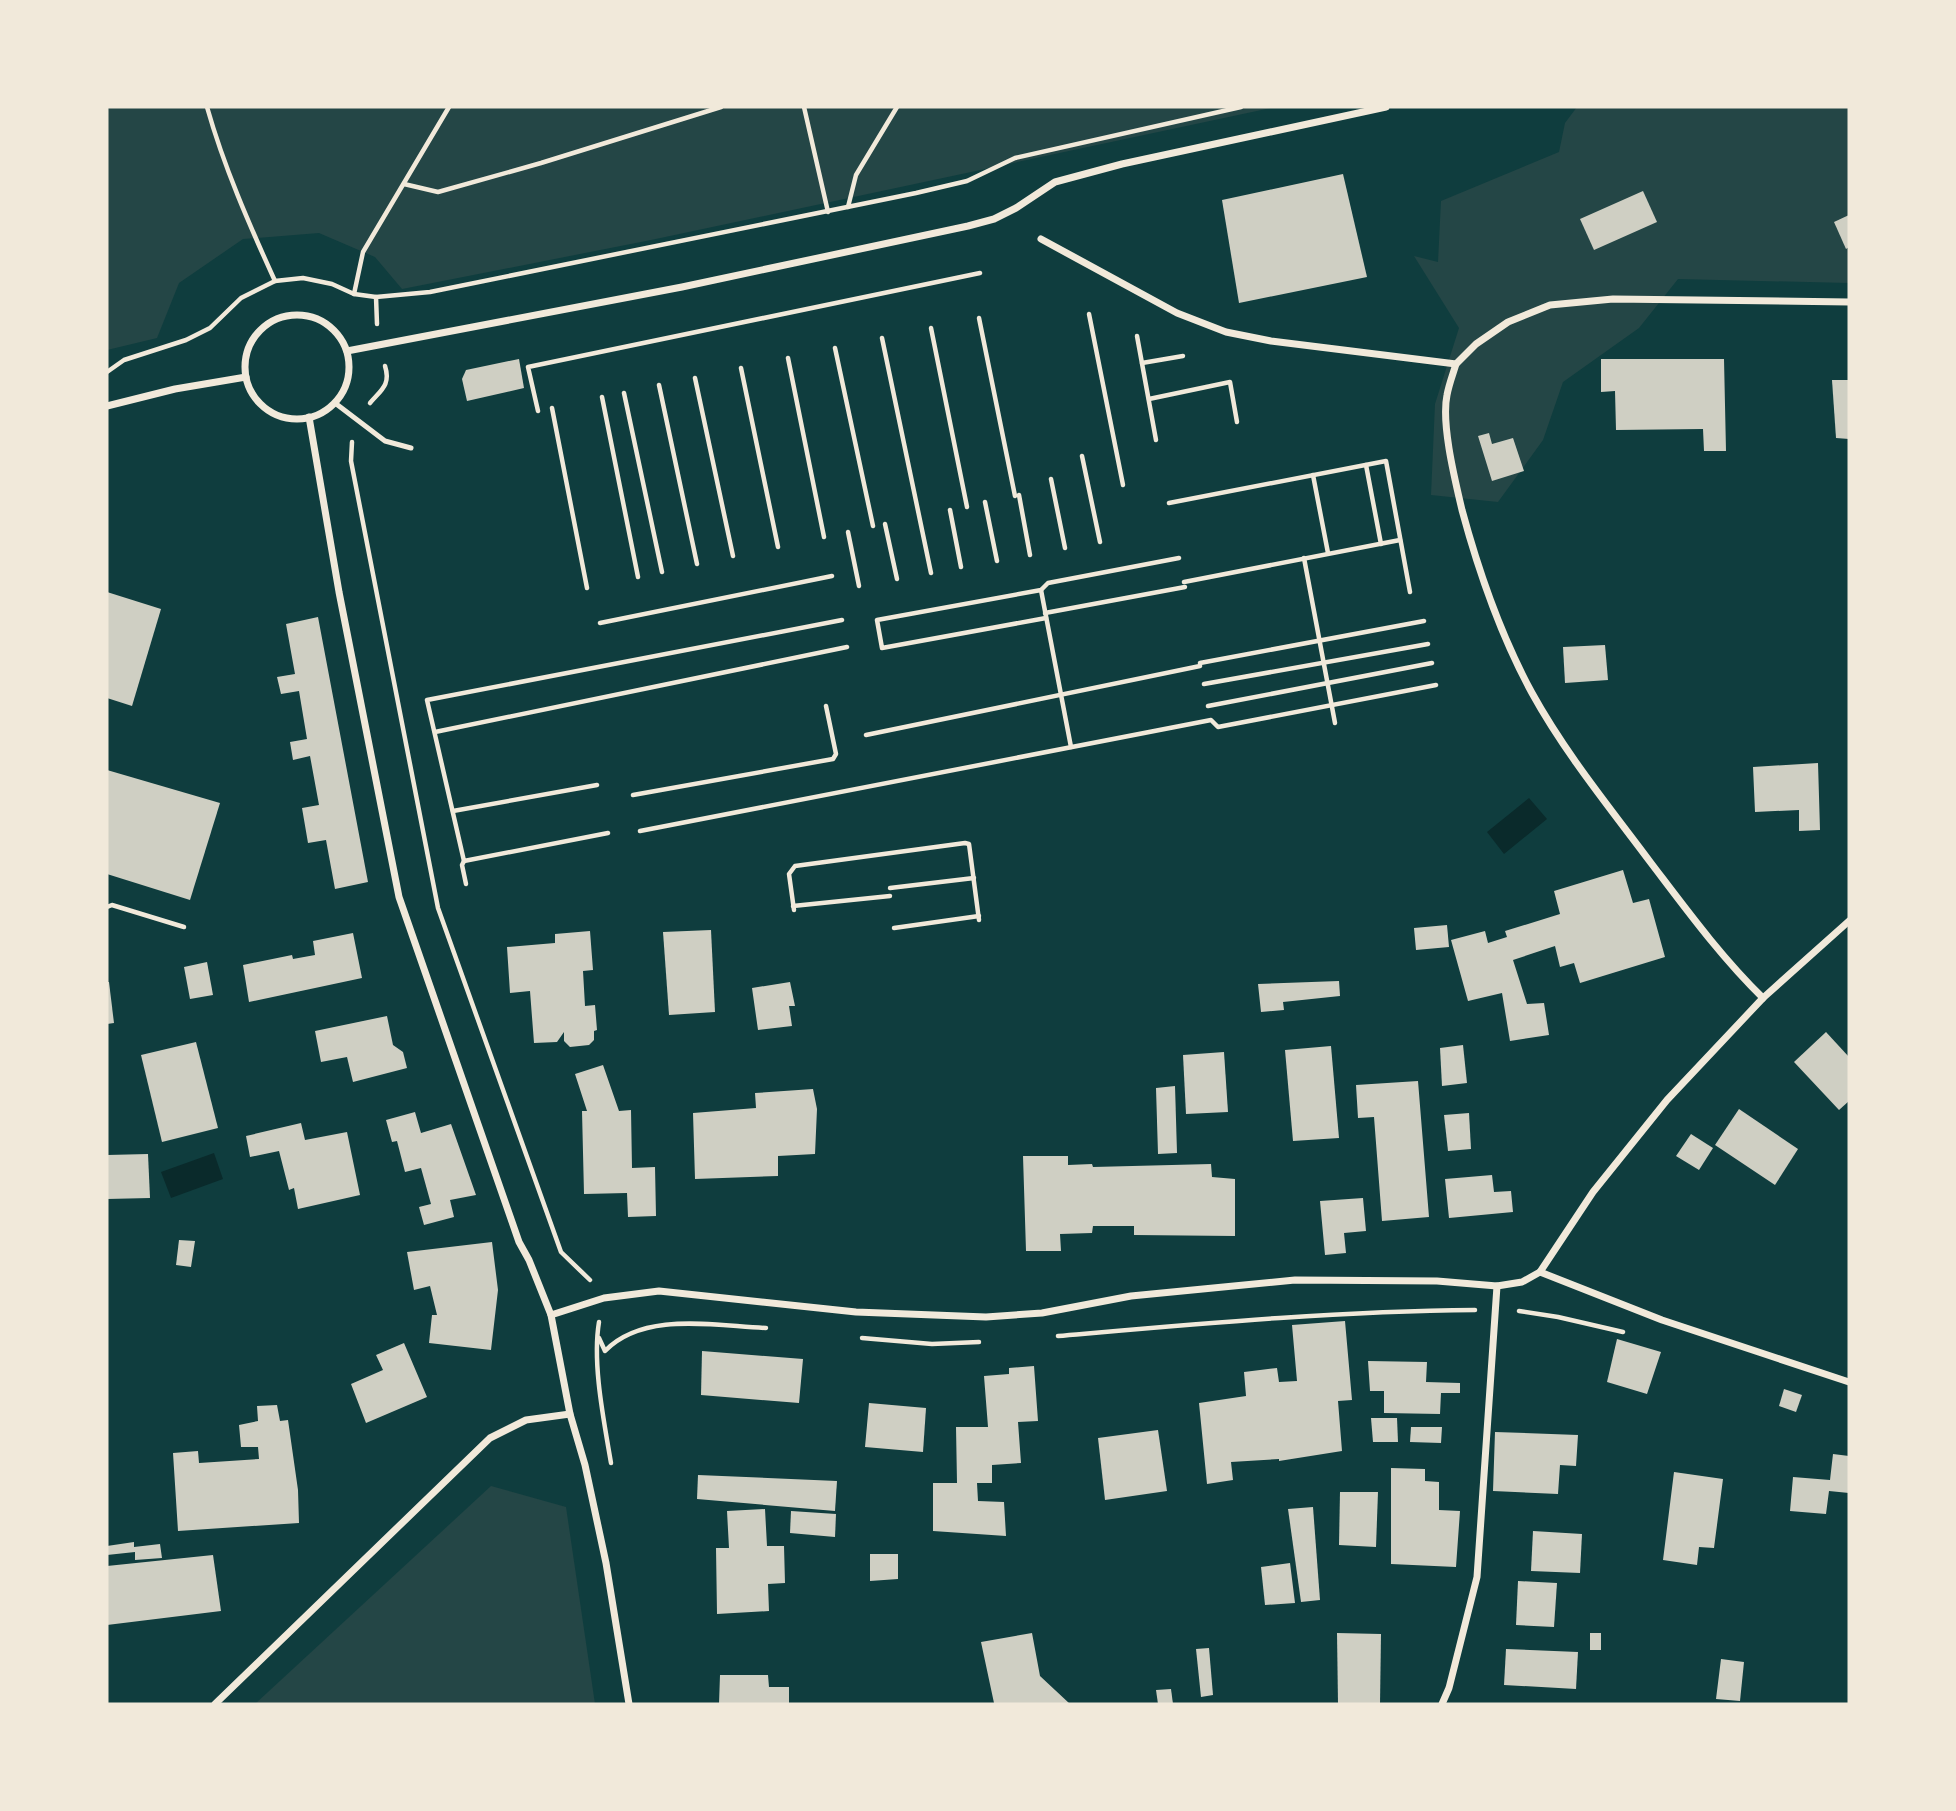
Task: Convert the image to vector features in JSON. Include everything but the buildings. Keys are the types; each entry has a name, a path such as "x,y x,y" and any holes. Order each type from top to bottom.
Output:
{"street":[{"path":"347,351 682,287 968,226 995,219 1055,182 1122,164 1386,107"},
{"path":"1041,239 1177,313 1226,332 1271,341 1456,364"},
{"path":"1763,998 1698,923 1607,805 1532,693 1482,579 1455,481 1446,397 1456,364 1476,344 1508,322 1550,305 1613,299 1849,302"},
{"path":"292,315 310,316 326,323 339,335 347,351 348,378 343,392 335,403 323,412 292,419 276,415 262,405 251,392 246,377 245,359 250,343 261,329 275,319 292,315"},
{"path":"107,406 175,389 246,377"},
{"path":"309,417 339,592 399,897 519,1241 551,1315 570,1414 585,1465 606,1563 629,1704"},
{"path":"551,1315 604,1298 659,1291 856,1312 986,1317 1042,1313 1131,1296 1295,1280 1437,1281 1497,1286 1522,1282 1540,1272 1593,1192 1667,1100 1763,998 1849,921"},
{"path":"1540,1272 1662,1320 1849,1382"},
{"path":"1442,1704 1449,1688 1477,1577 1497,1286"},
{"path":"215,1704 490,1438 526,1420 570,1414"}],"lane":[{"path":"335,403 385,442 411,448"}],"path":[{"path":"207,107 251,229 275,281"},
{"path":"354,294 360,258 449,107"},
{"path":"404,184 438,192 721,107"},
{"path":"804,107 828,212"},
{"path":"848,207 856,176 897,107"},
{"path":"107,372 124,360 186,340 211,328 241,299 275,281 303,278 332,284 354,294 376,297 430,292 828,212 967,181 1015,158 1241,107"},
{"path":"538,411 528,367 981,273"},
{"path":"1089,314 1123,485"},
{"path":"979,318 1030,555"},
{"path":"930,328 967,506"},
{"path":"1137,336 1156,440"},
{"path":"882,338 931,573"},
{"path":"378,345 388,376 385,387 373,399 352,437 351,461 438,908 561,1252 590,1280"},
{"path":"835,348 873,526"},
{"path":"1142,363 1183,356"},
{"path":"788,358 824,537"},
{"path":"741,368 778,547"},
{"path":"695,378 733,556"},
{"path":"1149,399 1230,382 1237,422"},
{"path":"659,385 697,564"},
{"path":"624,393 662,572"},
{"path":"602,397 638,576"},
{"path":"552,408 587,588"},
{"path":"1082,456 1100,542"},
{"path":"1169,503 1386,461 1410,592"},
{"path":"1366,465 1381,544"},
{"path":"1313,475 1328,554"},
{"path":"1051,479 1065,548"},
{"path":"985,502 997,561"},
{"path":"950,510 961,567"},
{"path":"885,524 897,579"},
{"path":"848,532 859,586"},
{"path":"1179,558 1048,583 1041,590 877,620 882,649 1045,616 1304,558 1400,540"},
{"path":"1304,558 1335,723"},
{"path":"600,623 832,576"},
{"path":"1041,590 1071,747"},
{"path":"466,884 462,865 464,861 427,700 842,620"},
{"path":"866,735 1424,621"},
{"path":"1204,684 1428,644"},
{"path":"435,732 847,647"},
{"path":"1208,706 1432,663"},
{"path":"640,831 1211,720 1218,727 1436,685"},
{"path":"633,794 833,759 836,754 827,706"},
{"path":"453,811 597,785"},
{"path":"464,861 608,833"},
{"path":"890,895 794,908 789,873 795,866 969,844 979,918 894,928"},
{"path":"890,888 974,878"},
{"path":"107,907 112,905 184,927"},
{"path":"1050,1336 1429,1310 1494,1310 1558,1317 1635,1336"},
{"path":"597,1334 605,1351 617,1338 645,1328 686,1324 774,1329"},
{"path":"853,1337 932,1344 990,1341"}],"shaded area":[{"path":"109,107 1276,107 651,240 402,289 375,257 319,233 243,239 179,283 157,338 107,350"},
{"path":"1577,107 1849,107 1849,283 1678,279 1639,328 1563,382 1543,440 1498,502 1431,495 1435,404 1459,328 1414,256 1438,262 1441,201 1559,152 1565,123"},
{"path":"1529,798 1547,819 1504,854 1487,832"},
{"path":"214,1153 223,1179 171,1198 161,1172"},
{"path":"491,1486 566,1507 595,1704 255,1704"}]}
